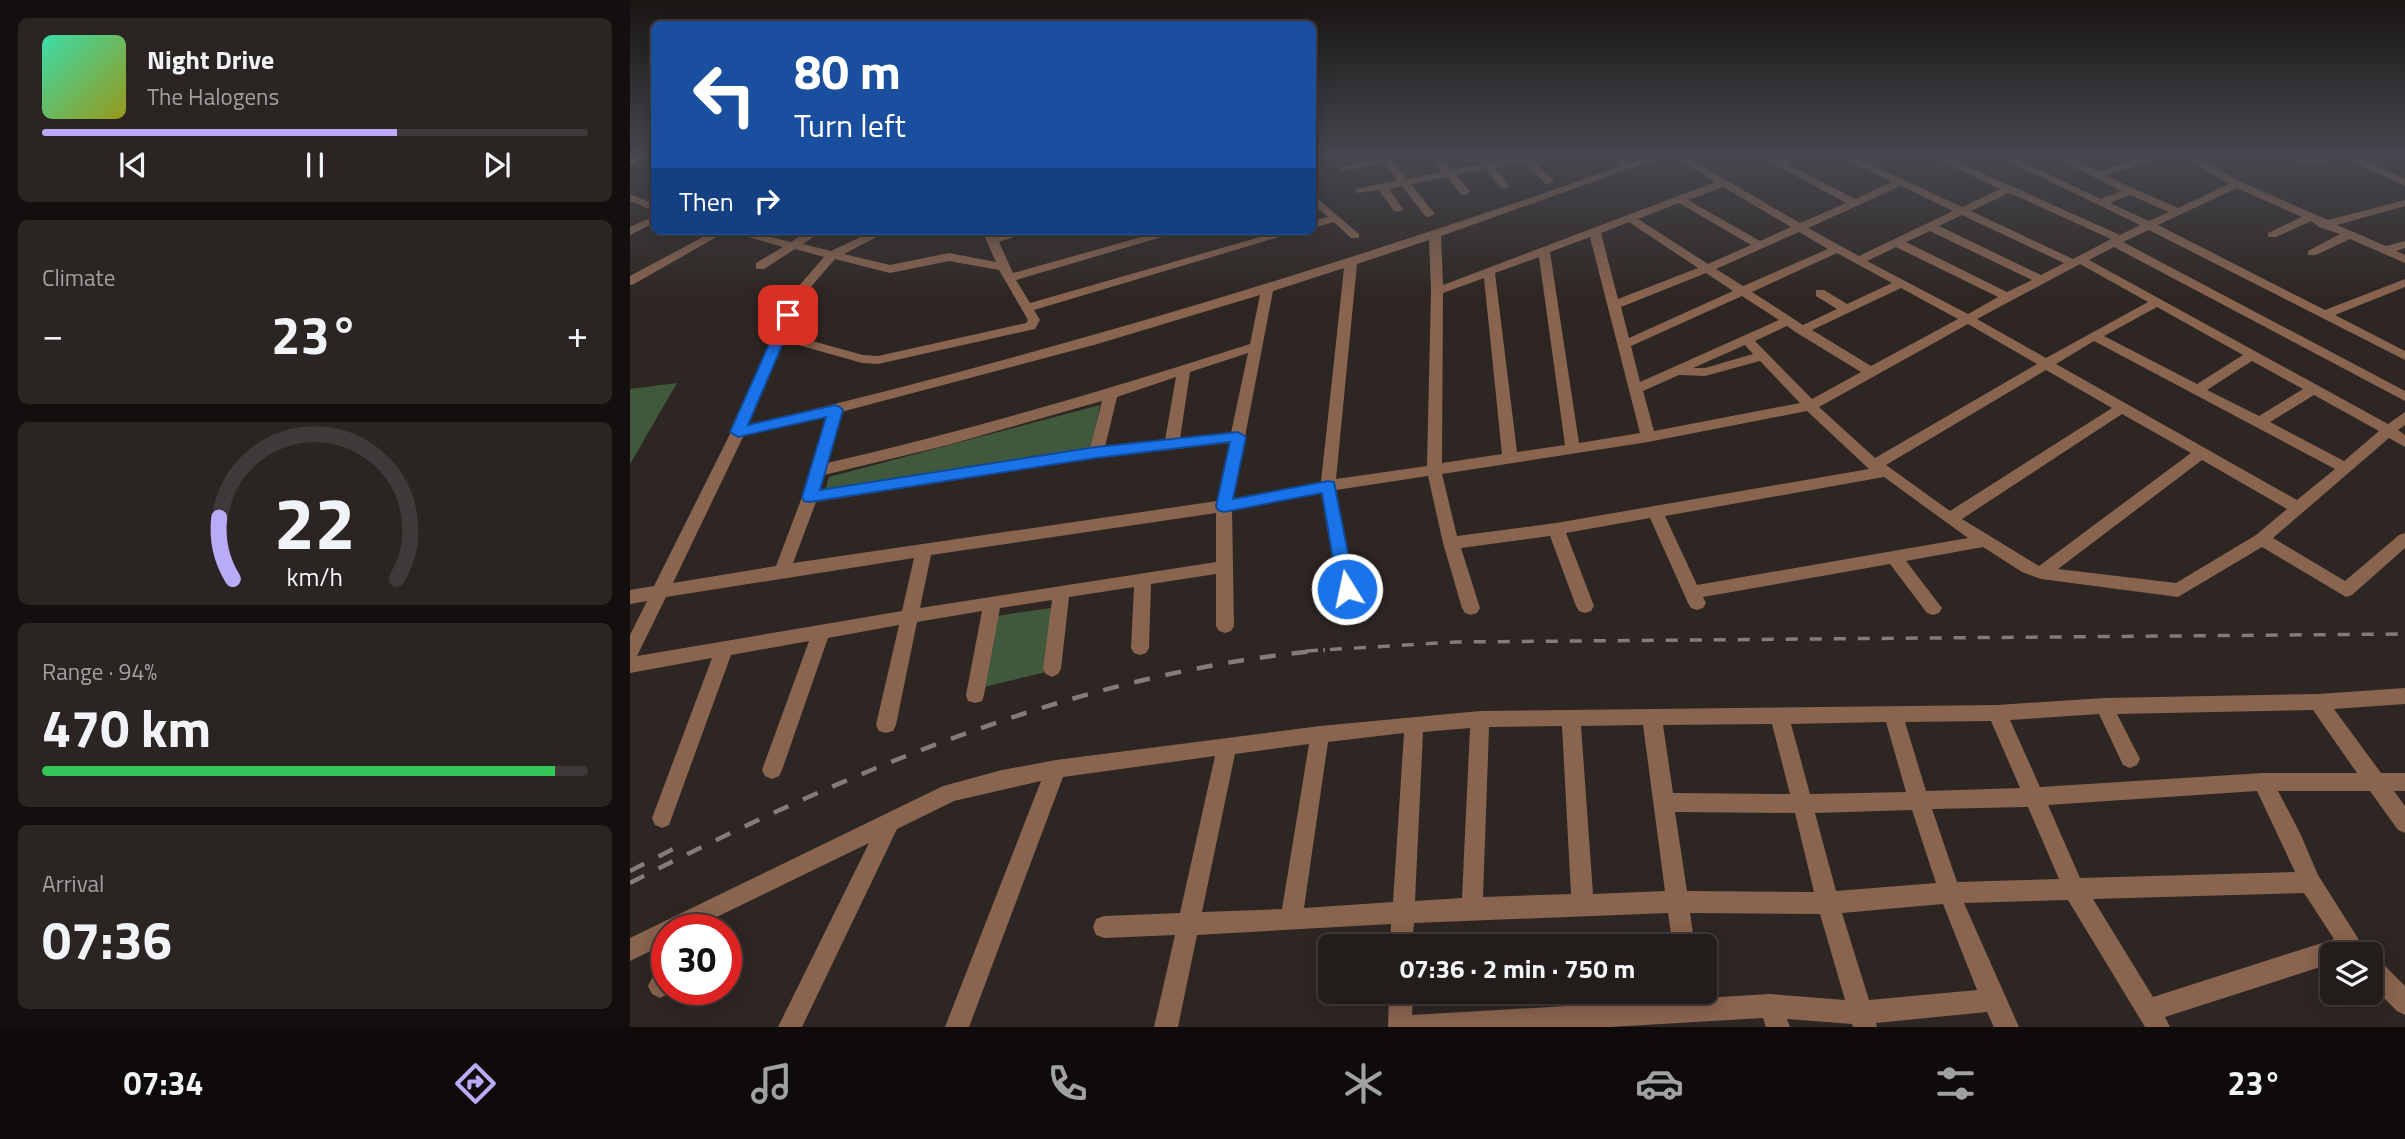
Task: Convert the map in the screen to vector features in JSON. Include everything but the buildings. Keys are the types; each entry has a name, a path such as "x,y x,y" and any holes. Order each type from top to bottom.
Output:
{"street":[{"path":"1319,203 1355,236"},
{"path":"1394,203 1398,209"},
{"path":"1420,203 1429,214"},
{"path":"738,432 835,410 1035,358 1267,290 1529,203"},
{"path":"1437,291 1673,203"},
{"path":"1686,203 1759,245"},
{"path":"1758,203 1857,261 1968,319 2296,507"},
{"path":"1613,306 1708,268 1854,203"},
{"path":"1946,203 2077,262 2156,303 2388,430 2405,442"},
{"path":"1857,261 1980,203"},
{"path":"2038,203 2117,240 2405,397"},
{"path":"2104,203 2324,315 2401,350"},
{"path":"2157,203 2178,212"},
{"path":"630,597 782,571 1224,506 1328,486 1648,438 1810,405 2007,297 2117,240 2197,203"},
{"path":"2277,203 2405,260"},
{"path":"2323,225 2405,203"},
{"path":"2392,207 2405,212"},
{"path":"1316,224 1336,218"},
{"path":"2272,235 2309,218"},
{"path":"1631,219 1871,372"},
{"path":"630,232 651,221"},
{"path":"1930,226 2042,280"},
{"path":"1595,233 1648,438"},
{"path":"630,281 715,235"},
{"path":"749,235 890,269 949,257 1007,272 1160,235"},
{"path":"761,266 810,235"},
{"path":"630,653 738,432 801,289 831,256 875,235"},
{"path":"1241,235 1248,244"},
{"path":"1027,308 1279,235"},
{"path":"2312,253 2348,235"},
{"path":"779,336 862,359 877,359 1030,326 1034,320 990,236"},
{"path":"1435,236 1437,291 1434,471 1451,543 1471,608"},
{"path":"1896,242 2007,297"},
{"path":"2384,251 2405,244"},
{"path":"1625,345 1837,249"},
{"path":"1544,252 1573,449"},
{"path":"1351,261 1328,486 1351,614"},
{"path":"1489,272 1510,460"},
{"path":"2324,315 2405,283"},
{"path":"1802,330 1900,284"},
{"path":"1225,626 1224,506 1267,290"},
{"path":"1820,293 1847,309"},
{"path":"1451,543 1656,511 1881,468 2094,337 2156,303"},
{"path":"1636,389 1788,321"},
{"path":"2094,337 2346,468"},
{"path":"1748,341 1810,405 1881,468 1950,519 2028,568 2041,573 2178,590 2262,539 2296,507 2405,417"},
{"path":"817,471 948,440 1111,394 1257,346"},
{"path":"2197,390 2252,355"},
{"path":"1674,373 1705,372 1762,356"},
{"path":"1172,444 1184,369"},
{"path":"2258,423 2314,389"},
{"path":"1096,453 1111,394"},
{"path":"1950,519 2120,408"},
{"path":"782,571 810,497 835,410"},
{"path":"810,497 1096,453 1238,437"},
{"path":"2041,573 2201,453"},
{"path":"1656,511 1694,598 1894,556 1985,541"},
{"path":"1556,528 1585,606"},
{"path":"2262,539 2346,590 2405,539"},
{"path":"886,724 923,552"},
{"path":"1894,556 1933,608"},
{"path":"630,665 822,630 1224,567"},
{"path":"1140,648 1143,579"},
{"path":"1052,669 1061,592"},
{"path":"975,695 992,602"},
{"path":"772,770 822,630"},
{"path":"662,818 724,649"},
{"path":"709,914 891,820 950,793 977,785 1056,769 1320,734 1480,719 1997,713 2104,706 2318,702 2405,696"},
{"path":"2318,702 2405,823"},
{"path":"2104,706 2130,759"},
{"path":"1997,713 2074,889 2152,1019 2320,961"},
{"path":"1893,714 1951,893 1993,1000 2007,1027"},
{"path":"1571,717 1583,905"},
{"path":"1780,717 1805,804 1828,903 1862,1020"},
{"path":"1652,718 1682,934"},
{"path":"1472,908 1480,719"},
{"path":"1401,934 1415,724"},
{"path":"1291,920 1320,734"},
{"path":"1166,1027 1227,746"},
{"path":"957,1027 1056,769"},
{"path":"2263,782 2293,840 2310,883 2348,942"},
{"path":"1663,802 1805,804 2034,797 2263,782 2405,782"},
{"path":"790,1027 891,820"},
{"path":"1104,927 1291,920 1472,908 1677,902 1828,903 1951,893 2310,883"},
{"path":"630,950 651,939"},
{"path":"2383,980 2405,1003"},
{"path":"1707,1004 1774,1017 1862,1020 1993,1000"},
{"path":"1401,1004 1402,1027 1659,1004"}],"green space":[{"path":"677,383 630,464 630,389"},
{"path":"1100,405 1090,455 824,494 829,477"},
{"path":"1051,608 1046,672 984,687 996,616"}],"railway":[{"path":"1306,651 1456,642 2405,634"},
{"path":"630,883 796,803 880,766 967,733 1054,704 1143,680 1233,662 1325,650"},
{"path":"630,871 677,847"}],"route":[{"path":"788,315 738,432 835,410 810,497 1096,453 1238,437 1224,506 1328,486 1347,589"}]}
